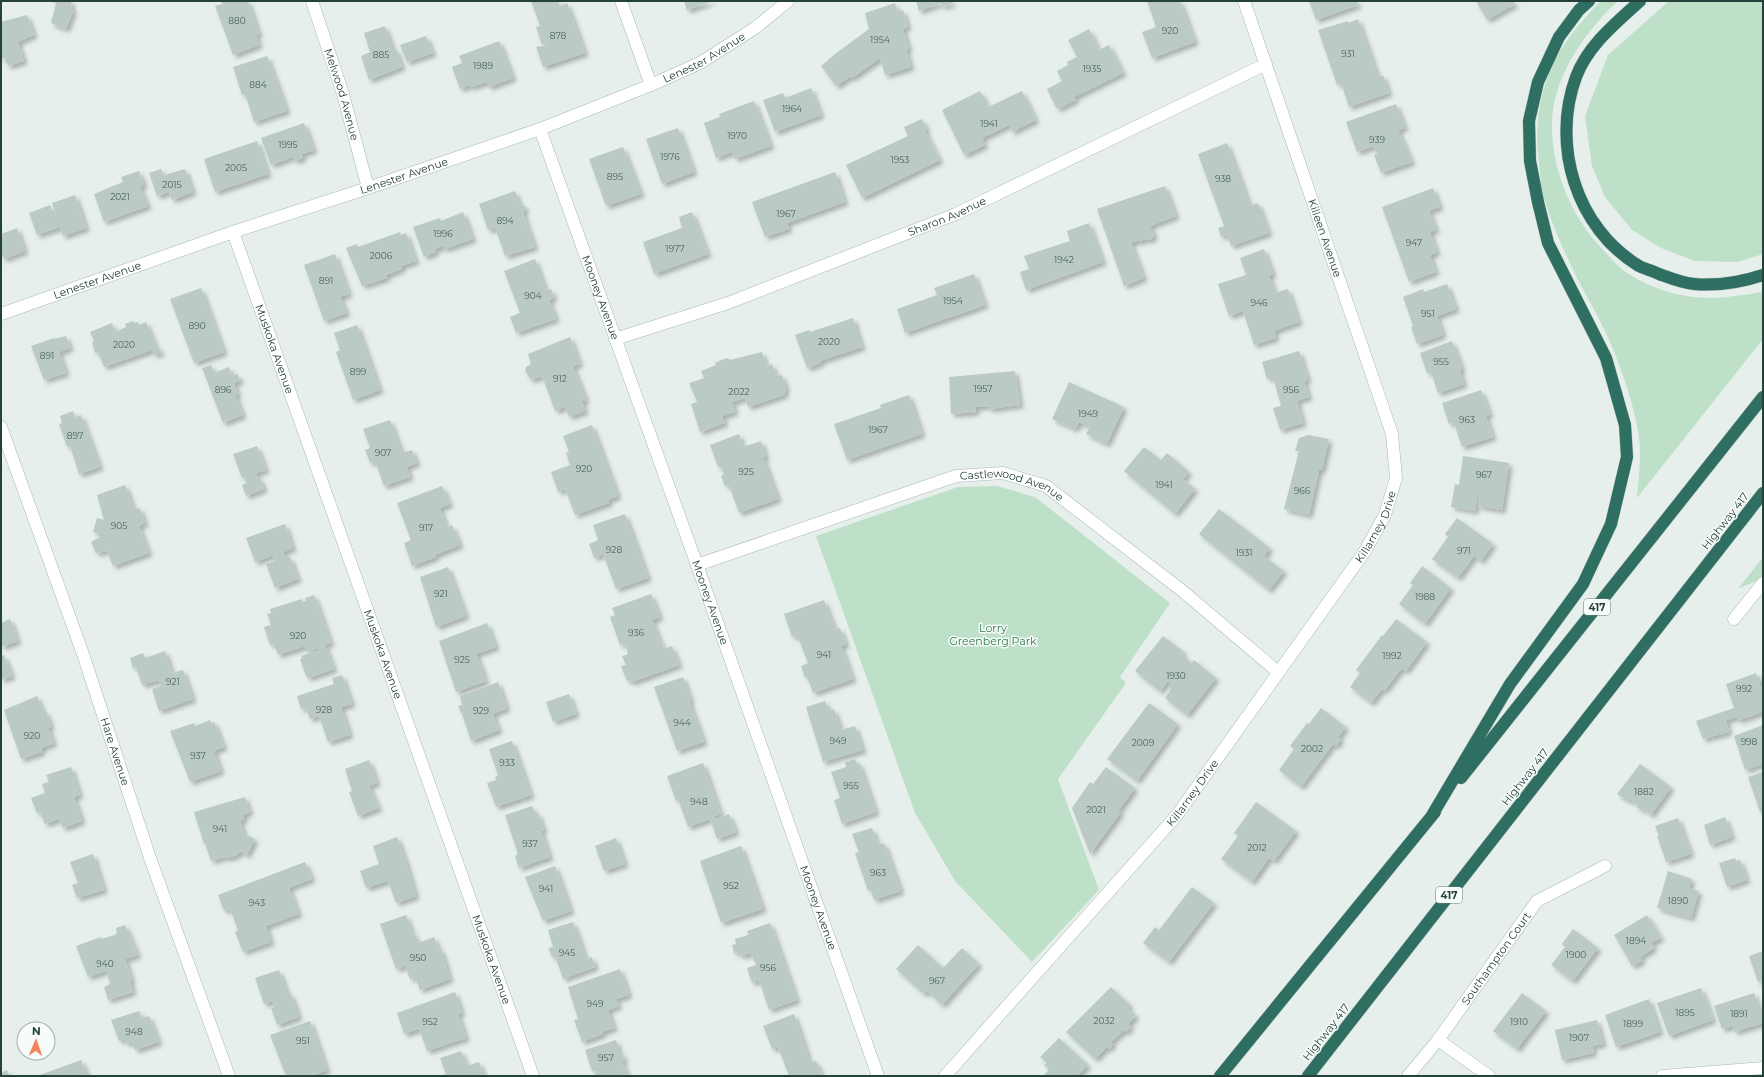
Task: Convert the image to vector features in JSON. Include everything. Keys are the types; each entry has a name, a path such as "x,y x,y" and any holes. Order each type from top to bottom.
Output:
{"highway":[{"path":"1431,817 1510,684 1583,584 1611,524 1627,458 1625,425 1606,358 1548,243 1530,161 1529,121 1538,82 1559,37 1579,10 1589,1"},
{"path":"1640,1 1603,35 1577,75 1569,98 1566,118 1569,166 1582,203 1594,223 1610,243 1640,266 1676,280 1694,284 1745,281 1763,275"},
{"name":"417","path":"1220,1076 1431,817 1763,397"},
{"name":"Highway 417","path":"1308,1076 1763,493"}],"street":[{"name":"Melwood Avenue","path":"312,1 343,94 368,188"},
{"path":"620,1 651,86"},
{"name":"Lenester Avenue","path":"1,314 232,232 368,188 540,129 651,86 700,63 755,28 788,1"},
{"name":"Killeen Avenue","path":"1244,1 1392,434 1396,478"},
{"name":"Sharon Avenue","path":"615,339 728,303 956,214 1266,64"},
{"name":"Mooney Avenue","path":"540,129 697,565 878,1076"},
{"name":"Muskoka Avenue","path":"232,232 533,1076"},
{"name":"Hare Avenue","path":"1,426 83,654 150,858 229,1076"},
{"name":"Castlewood Avenue","path":"697,565 956,476 1003,473 1046,486 1180,589 1278,672"},
{"name":"Killarney Drive","path":"945,1076 1177,815 1365,551 1385,515 1396,478"},
{"path":"1734,619 1762,587"},
{"name":"Southampton Court","path":"1408,1076 1438,1040 1537,901 1605,866"},
{"path":"1438,1040 1490,1076"},
{"path":"1662,1076 1763,1068"}],"green space":[{"path":"1601,1 1618,1 1605,13 1582,42 1563,76 1553,111 1553,147 1562,182 1576,214 1597,243 1620,267 1627,273 1650,285 1675,294 1700,298 1727,297 1763,291 1763,339 1637,498 1640,448 1636,419 1629,393 1601,322 1561,244 1547,208 1540,180 1537,138 1542,94 1558,55 1570,36"},
{"path":"1669,1 1763,1 1763,254 1737,262 1695,261 1661,248 1632,230 1605,197 1592,166 1585,116 1608,55"},
{"name":"Lorry Greenberg Park","path":"997,486 1035,497 1170,603 1120,677 1126,683 1058,779 1099,890 1032,962 955,881 915,813 816,536 958,487"},
{"path":"1763,557 1763,578 1738,589"}],"building":[{"path":"49,1 72,1 71,6 73,12 66,29 51,23 56,3"},
{"path":"221,1 248,1 259,34 256,35 259,45 233,55 215,6 222,4"},
{"path":"531,1 558,1 560,6 567,3 585,53 543,67 536,47 548,45 547,43 542,45 536,27 540,26"},
{"path":"684,1 713,1 687,10"},
{"path":"916,1 952,1 953,3 942,7 941,3 919,11"},
{"path":"1147,1 1180,1 1195,42 1152,58 1142,32 1156,27"},
{"path":"1309,1 1357,1 1358,5 1316,20"},
{"path":"1476,1 1513,1 1515,4 1487,20"},
{"path":"895,3 897,12 903,10 908,27 903,29 909,49 906,50 911,67 885,75 880,58 852,78 851,76 836,86 821,66 869,29 865,13"},
{"path":"27,15 34,35 18,42 24,61 8,66 5,58 1,59 1,22"},
{"path":"1358,19 1378,77 1383,75 1389,93 1349,107 1341,83 1337,85 1318,30 1348,21 1348,23"},
{"path":"385,26 393,50 396,49 402,67 369,80 361,56 370,52 364,33"},
{"path":"1089,29 1099,50 1109,45 1123,73 1074,97 1076,100 1057,109 1047,89 1062,81 1057,71 1068,65 1067,62 1077,57 1068,40"},
{"path":"426,36 433,53 407,62 400,45"},
{"path":"499,41 513,78 489,87 487,82 471,87 470,85 460,89 452,67 462,63 459,56"},
{"path":"267,56 287,111 254,122 245,94 242,95 233,67"},
{"path":"811,88 821,115 775,132 763,100 783,93 785,98"},
{"path":"980,91 988,107 1022,91 1036,120 1012,132 1009,125 982,138 985,145 964,155 942,110"},
{"path":"754,101 771,146 735,159 732,152 716,158 704,123 720,117 719,114"},
{"path":"1396,104 1405,128 1398,130 1412,162 1381,173 1374,155 1377,154 1374,146 1357,152 1346,122"},
{"path":"922,119 927,130 925,131 940,160 862,198 846,165 908,136 904,127"},
{"path":"304,123 314,150 302,154 303,158 295,161 293,157 271,165 261,138"},
{"path":"678,128 694,172 662,184 646,139"},
{"path":"257,141 268,174 215,192 204,159"},
{"path":"1227,143 1250,206 1258,203 1269,233 1231,246 1227,235 1221,237 1218,228 1224,226 1198,154"},
{"path":"623,147 641,194 606,206 589,159"},
{"path":"161,169 164,177 168,174 185,169 193,192 172,200 169,192 157,196 149,173"},
{"path":"139,171 144,184 140,187 148,206 104,222 94,194 123,182 121,177"},
{"path":"835,172 845,202 787,223 789,229 765,237 752,202"},
{"path":"1165,186 1176,216 1150,226 1154,235 1151,240 1145,239 1139,242 1139,240 1131,243 1144,278 1124,286 1097,209"},
{"path":"1433,188 1440,207 1429,211 1436,230 1430,232 1437,252 1430,255 1436,272 1409,282 1382,207"},
{"path":"515,191 520,205 522,204 525,207 523,213 535,247 505,256 495,228 488,230 479,204"},
{"path":"75,195 86,228 63,236 60,227 37,235 29,213 50,205 53,215 56,215 52,203"},
{"path":"463,212 473,239 445,249 443,246 435,249 436,252 424,257 413,227 440,218 441,221"},
{"path":"692,212 708,254 654,274 643,242 682,228 679,217"},
{"path":"1089,223 1103,262 1026,290 1020,272 1029,269 1024,256 1070,241 1067,231"},
{"path":"17,228 25,251 4,259 3,256 1,257 1,234"},
{"path":"400,232 401,235 406,233 416,261 401,266 402,269 386,275 387,278 362,286 346,248 357,244 358,247"},
{"path":"1264,249 1273,274 1269,276 1275,293 1288,289 1299,322 1274,331 1276,338 1254,345 1243,311 1229,316 1218,284 1246,275 1240,258"},
{"path":"335,254 349,294 340,297 347,313 324,321 304,265"},
{"path":"535,259 546,291 551,289 554,298 549,300 556,319 516,333 510,317 520,313 504,271"},
{"path":"974,274 985,305 905,333 897,309 937,295 934,288"},
{"path":"1447,284 1456,309 1437,316 1443,335 1417,344 1411,327 1413,326 1403,297 1423,289 1424,292"},
{"path":"201,288 224,352 194,363 170,299"},
{"path":"853,318 862,347 820,361 821,363 807,368 795,335 809,330 810,332"},
{"path":"133,321 134,323 138,322 139,325 146,322 156,347 158,346 161,353 154,355 152,350 104,367 98,352 95,353 92,343 94,341 90,332 112,323 115,332 126,327 125,324"},
{"path":"357,325 380,390 353,400 336,352 340,350 334,333"},
{"path":"66,336 70,348 59,352 66,373 44,380 31,346 54,338"},
{"path":"570,337 580,364 573,366 586,400 582,401 585,411 569,417 565,407 555,411 542,376 531,380 525,371 526,367 531,364 528,354"},
{"path":"1452,341 1462,369 1460,371 1464,384 1438,393 1431,372 1427,373 1420,353"},
{"path":"1299,351 1308,380 1304,381 1309,397 1297,401 1303,423 1280,430 1273,408 1281,406 1273,377 1267,379 1262,362"},
{"path":"762,352 766,366 772,364 776,376 782,375 786,388 784,395 748,407 745,398 732,402 735,412 722,416 725,423 700,432 691,404 697,402 689,383 704,378 701,371 716,365 715,363 721,360 728,358 730,360"},
{"path":"211,365 214,373 229,367 232,376 238,374 240,381 234,383 238,395 235,395 243,415 223,423 202,368"},
{"path":"1015,371 1020,405 989,409 989,406 975,407 976,412 951,414 949,377"},
{"path":"1069,382 1124,407 1107,444 1086,434 1090,427 1079,422 1075,429 1052,419"},
{"path":"1481,390 1490,414 1486,416 1493,437 1462,447 1454,423 1449,424 1442,403"},
{"path":"909,395 922,434 847,460 834,424 881,408 880,405"},
{"path":"73,411 75,418 81,415 100,467 79,474 70,446 67,447 59,424 62,423 60,416"},
{"path":"390,420 402,453 412,450 417,463 407,467 410,477 384,486 375,461 370,463 365,450 370,448 363,429"},
{"path":"592,425 618,496 608,500 609,503 575,515 565,489 558,492 551,472 570,465 566,453 569,452 563,436"},
{"path":"739,434 743,447 761,441 766,457 763,457 778,499 739,513 729,485 725,486 721,476 724,474 721,466 718,467 710,445"},
{"path":"1308,435 1329,439 1322,470 1319,470 1309,515 1284,509 1299,451 1295,451 1299,438"},
{"path":"257,446 266,470 256,473 258,479 260,478 264,489 246,496 242,485 247,483 245,477 242,478 233,454"},
{"path":"1144,447 1161,460 1167,453 1189,472 1183,479 1195,489 1175,514 1124,471"},
{"path":"1463,456 1509,463 1502,510 1478,506 1479,498 1477,498 1475,511 1451,507 1455,484 1459,485"},
{"path":"125,485 134,510 140,508 145,523 139,526 149,553 113,566 107,551 96,553 91,542 102,536 93,532 97,518 104,520 97,495"},
{"path":"442,486 450,504 440,508 447,528 452,525 460,545 435,555 436,557 412,566 404,543 411,540 397,503"},
{"path":"1219,509 1270,548 1264,556 1284,571 1269,590 1199,534"},
{"path":"625,514 648,578 616,589 603,554 594,558 589,544 598,540 593,525"},
{"path":"1457,518 1493,544 1481,561 1474,556 1458,578 1432,559 1448,537 1445,534"},
{"path":"285,524 293,548 283,552 286,558 290,557 298,579 275,588 266,564 275,561 273,555 255,562 246,538"},
{"path":"1422,566 1451,588 1425,624 1399,604 1413,585 1410,583"},
{"path":"448,567 466,616 436,627 420,577"},
{"path":"651,594 660,617 652,620 662,646 663,645 664,649 672,646 679,665 632,682 631,680 627,681 621,666 626,665 622,656 628,654 625,643 620,645 610,617 615,615 612,608"},
{"path":"314,595 331,643 325,645 334,669 308,678 300,659 302,659 301,656 320,650 319,648 307,652 305,646 278,655 274,644 270,645 264,627 271,625 267,614 271,613 270,609 302,599 303,602 306,601 305,598"},
{"path":"824,600 835,630 840,628 846,644 841,646 853,679 813,693 807,677 805,678 801,666 808,663 797,635 792,637 784,614"},
{"path":"10,619 18,641 1,647 1,623"},
{"path":"1396,619 1427,642 1406,671 1402,668 1384,691 1382,689 1371,703 1350,687 1360,673 1356,670"},
{"path":"487,623 496,647 476,654 486,681 456,692 439,641"},
{"path":"1163,636 1184,652 1182,655 1192,663 1194,660 1216,678 1187,715 1165,698 1171,689 1168,686 1171,683 1168,681 1160,691 1135,671"},
{"path":"165,651 172,673 183,670 193,699 159,711 152,689 161,686 159,680 142,685 136,667 133,668 130,658 143,653 145,658"},
{"path":"4,655 12,676 1,680 1,656"},
{"path":"1756,673 1761,682 1759,682 1763,694 1763,711 1738,720 1737,717 1726,720 1729,732 1703,739 1696,721 1734,708 1726,684"},
{"path":"342,675 352,704 341,707 350,735 328,742 319,716 310,719 306,708 301,709 297,696 334,684 332,678"},
{"path":"683,677 691,700 689,701 704,742 677,751 654,687"},
{"path":"498,682 507,708 493,714 499,730 471,741 462,714 465,713 461,713 458,706 462,705 460,696"},
{"path":"569,694 576,714 553,722 546,702"},
{"path":"37,696 43,712 46,711 51,727 48,728 54,743 41,748 42,752 21,759 4,710"},
{"path":"825,701 829,711 834,709 841,730 855,726 863,750 823,762 806,707"},
{"path":"1149,703 1178,724 1137,781 1107,759"},
{"path":"1321,708 1346,727 1338,737 1341,739 1336,746 1333,744 1301,787 1279,770 1294,749 1290,746 1307,723 1309,724"},
{"path":"210,720 211,723 214,722 224,747 214,751 221,771 190,782 170,731 194,723 195,726"},
{"path":"1763,725 1763,764 1745,770 1734,736"},
{"path":"512,741 531,795 496,807 487,783 496,780 495,777 498,775 489,749"},
{"path":"855,759 857,764 859,763 876,812 842,824 834,800 840,798 831,772 846,767 845,762"},
{"path":"369,760 377,783 369,786 379,808 358,816 349,792 352,791 345,769"},
{"path":"703,763 721,814 714,816 716,819 729,814 736,832 717,839 710,819 688,827 679,802 683,801 682,798 676,801 667,776"},
{"path":"1640,764 1671,787 1651,815 1642,808 1641,810 1636,806 1637,804 1629,799 1628,801 1617,794"},
{"path":"71,767 80,795 74,797 82,821 63,828 59,819 45,824 40,812 37,813 31,798 45,793 42,784 49,782 46,775"},
{"path":"1106,767 1135,788 1118,811 1121,812 1090,854 1072,808 1090,782 1093,784"},
{"path":"1763,772 1763,811 1760,812 1748,777"},
{"path":"245,797 250,812 243,815 244,820 240,821 244,834 255,839 247,855 240,851 237,855 211,861 194,812"},
{"path":"1256,802 1296,831 1274,861 1269,858 1252,882 1221,859 1238,836 1234,833"},
{"path":"532,806 535,814 538,813 544,830 541,831 550,857 519,868 515,856 518,854 505,815"},
{"path":"1725,817 1732,837 1710,845 1704,825"},
{"path":"1678,818 1691,854 1666,862 1655,826"},
{"path":"872,828 878,845 884,843 901,891 874,900 871,890 868,891 855,853 859,852 852,834"},
{"path":"397,837 416,896 396,903 388,881 366,888 360,871 379,864 373,846"},
{"path":"616,838 625,864 604,871 595,846"},
{"path":"741,846 763,909 721,923 700,861"},
{"path":"93,854 104,890 77,898 72,885 78,883 70,862"},
{"path":"1735,858 1736,861 1740,860 1747,880 1727,887 1719,863"},
{"path":"305,862 312,879 289,888 299,914 266,926 271,942 243,952 235,932 238,930 230,909 224,911 218,895"},
{"path":"555,866 571,911 543,921 525,877"},
{"path":"1668,871 1692,879 1689,888 1699,891 1691,918 1657,908"},
{"path":"1192,887 1214,903 1169,962 1143,943 1155,927 1159,930"},
{"path":"406,915 413,935 415,934 418,943 434,937 439,950 441,949 450,979 420,990 415,977 410,979 405,966 396,969 380,924"},
{"path":"1647,915 1661,938 1651,943 1654,948 1640,957 1642,961 1632,966 1614,935"},
{"path":"573,922 586,959 592,957 595,967 563,979 555,956 552,957 548,948 553,947 548,930"},
{"path":"770,923 797,1000 769,1010 759,980 752,983 747,968 756,965 751,953 741,956 739,952 734,953 732,945 736,944 735,939 748,935 747,931"},
{"path":"125,925 138,955 125,959 132,980 130,981 133,992 108,1000 104,987 110,984 106,971 88,977 76,946 101,937 101,939 115,935 117,933 116,928"},
{"path":"1573,929 1598,948 1573,981 1551,965 1565,947 1562,944"},
{"path":"918,945 943,968 962,948 979,964 942,1005 927,991 924,994 896,969"},
{"path":"1763,951 1763,980 1758,982 1749,956"},
{"path":"620,969 629,995 616,999 619,1006 608,1010 614,1028 582,1042 574,1020 578,1019 568,987"},
{"path":"279,970 288,995 291,994 299,1017 277,1025 271,1008 274,1007 273,1001 264,1004 255,978"},
{"path":"1111,987 1130,1005 1128,1008 1136,1016 1128,1024 1131,1027 1126,1032 1124,1030 1111,1042 1113,1044 1109,1049 1107,1047 1095,1059 1066,1032"},
{"path":"1701,988 1713,1020 1669,1036 1657,1003"},
{"path":"455,992 462,1013 458,1014 466,1038 427,1051 419,1029 404,1034 397,1013"},
{"path":"1522,993 1546,1011 1517,1049 1493,1031"},
{"path":"1754,993 1763,1023 1734,1032 1733,1026 1722,1029 1714,1006"},
{"path":"1649,999 1660,1032 1616,1047 1605,1015"},
{"path":"139,1011 142,1018 149,1016 159,1042 135,1050 132,1042 126,1044 125,1039 119,1041 111,1020"},
{"path":"794,1014 810,1062 816,1061 822,1076 789,1076 778,1047 772,1049 763,1026"},
{"path":"1597,1020 1603,1044 1592,1046 1594,1053 1562,1060 1555,1030"},
{"path":"310,1021 327,1070 312,1076 286,1076 270,1035"},
{"path":"1059,1038 1088,1065 1077,1076 1043,1076 1049,1070 1044,1065 1047,1063 1040,1057"},
{"path":"616,1040 620,1054 622,1053 625,1060 622,1061 628,1076 597,1076 595,1070 592,1071 585,1050"},
{"path":"461,1051 467,1066 479,1062 484,1076 440,1076 446,1074 440,1058"},
{"path":"81,1060 88,1076 40,1075"},
{"path":"7,1070 9,1076 1,1076 1,1073"}]}
